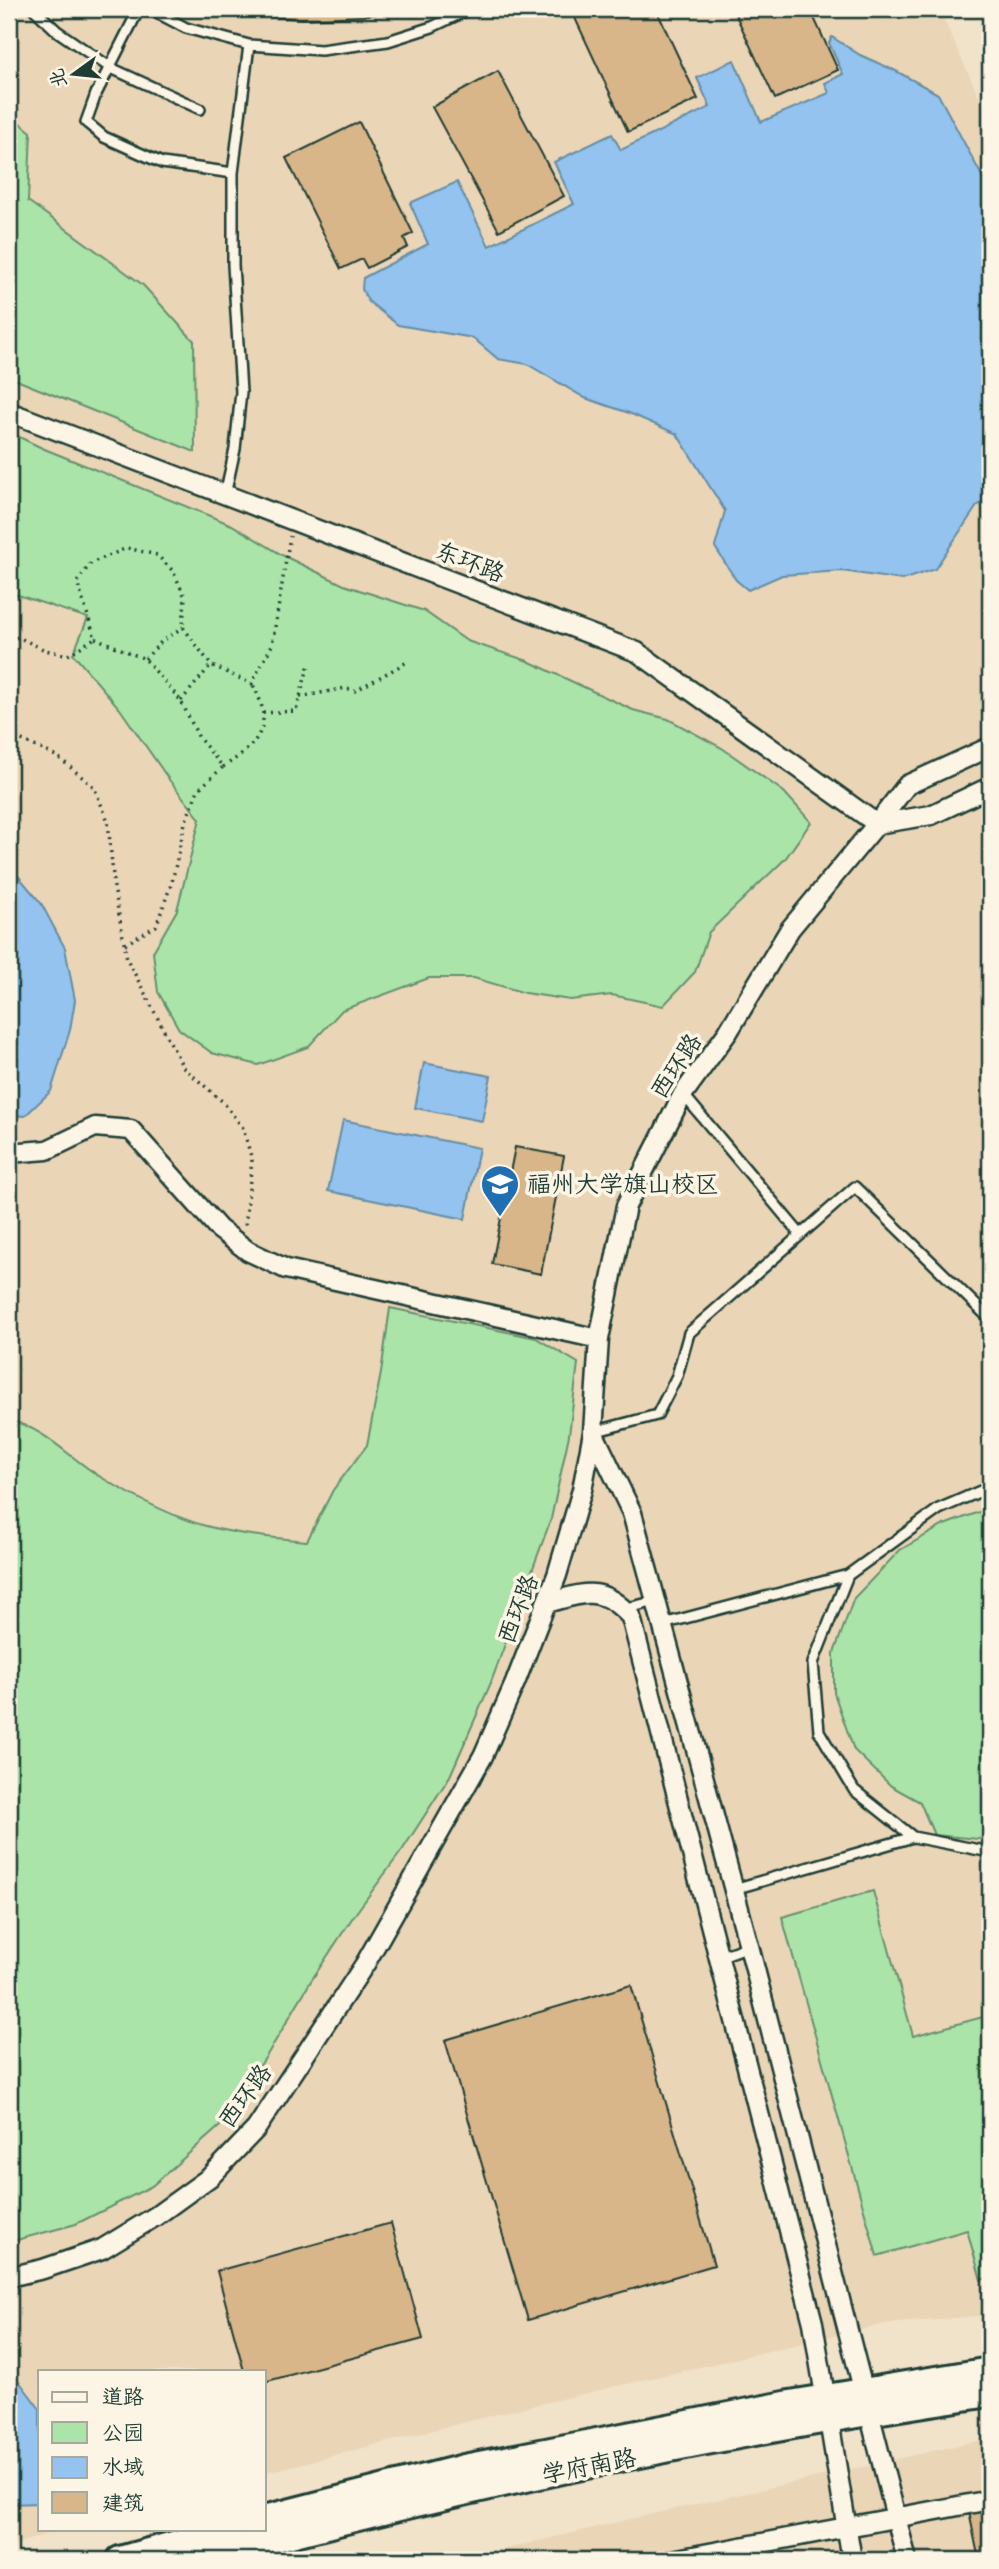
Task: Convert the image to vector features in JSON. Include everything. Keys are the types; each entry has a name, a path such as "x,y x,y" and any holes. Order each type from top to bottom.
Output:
{"main road":[{"name":"学府南路","path":"266,2518 464,2468 867,2402 990,2371"},
{"name":"学府南路","path":"867,2402 990,2393"},
{"name":"学府南路","path":"192,2560 323,2524 826,2409"},
{"path":"120,2560 226,2530"}],"street":[{"name":"东环路","path":"9,412 637,652 877,824"},
{"name":"西环路","path":"9,2277 43,2269 102,2249 156,2216 210,2177 256,2129 365,1964 471,1777 515,1683 546,1603 582,1490 593,1432 599,1339 626,1206 683,1094 728,1032 790,929 907,785 990,747"},
{"path":"877,824 931,815 990,787"},
{"path":"9,1153 47,1150 95,1126 131,1130 219,1229 241,1245 286,1269 599,1339"},
{"path":"593,1432 632,1513 663,1624 749,1946 906,2560"},
{"path":"546,1603 590,1592 617,1601 631,1618 813,2323 852,2560"},
{"path":"672,2560 990,2500"}],"lane":[{"path":"34,9 57,31 111,68 200,109"},
{"path":"139,9 96,94 86,122 104,137 162,163 233,173"},
{"path":"150,9 186,28 249,45 321,50 388,41 432,27 470,9"},
{"path":"225,495 235,449 242,392 233,265 233,173 249,45"},
{"path":"683,1094 800,1234"},
{"path":"593,1432 657,1415 677,1376 690,1333 855,1187 990,1318"},
{"path":"663,1624 848,1575 939,1509 990,1487"},
{"path":"848,1575 813,1663 819,1731 854,1790 913,1838"},
{"path":"624,1609 656,1601"},
{"path":"734,1889 913,1838 990,1852"},
{"path":"719,1956 749,1946"}],"path":[{"path":"252,684 272,645 292,520"},
{"path":"124,944 156,926 172,882 185,823 198,790 223,767 243,754 263,727 263,703 252,684 211,664 183,627 185,597 173,571 157,555 127,548 91,562 77,582 95,638 145,659 181,701 199,738 223,767"},
{"path":"145,659 162,641 183,627"},
{"path":"9,640 18,637 45,650 68,655 95,638"},
{"path":"300,697 346,688 355,691 407,662"},
{"path":"181,701 211,664"},
{"path":"263,713 296,711 309,664"},
{"path":"9,734 58,757 94,787 108,821 114,887 127,959 183,1067 223,1102 243,1128 252,1160 248,1213 241,1245"}],"shaded area":[{"name":"福州大学旗山校区","path":"9,9 939,9 990,121 990,2315 885,2324 509,2411 266,2472 266,2370 38,2370 38,2530 60,2530 9,2546"},
{"path":"990,2438 990,2560 459,2560 635,2518"}],"green space":[{"path":"9,114 31,132 28,201 143,285 194,341 195,452 9,377"},
{"path":"9,432 232,525 284,556 344,585 424,611 467,641 528,661 633,710 668,719 722,748 784,792 811,822 785,859 709,932 695,972 663,1006 612,995 570,1000 525,993 474,978 429,978 342,1010 308,1047 258,1065 212,1053 179,1029 158,992 153,952 177,910 200,819 120,709 73,654 88,618 9,592"},
{"path":"390,1308 536,1338 578,1363 569,1435 551,1519 490,1685 450,1776 403,1849 353,1917 220,2126 152,2186 76,2224 9,2242 9,1420 35,1430 116,1486 179,1517 231,1532 307,1541 333,1490 367,1445"},
{"path":"990,1508 990,1840 934,1835 920,1802 891,1786 854,1750 834,1693 834,1653 854,1598 900,1550 944,1525"},
{"path":"873,1891 913,2036 990,2015 990,2277 981,2280 967,2230 877,2256 782,1917"}],"water":[{"path":"832,37 860,55 938,94 990,191 990,497 977,506 935,569 902,580 842,571 782,575 748,590 736,580 715,547 725,511 677,434 585,398 527,364 498,359 473,338 398,325 368,301 362,289 363,278 428,244 410,203 457,182 489,246 574,204 554,162 612,134 621,150 710,107 697,78 734,60 761,122 829,93 825,83 843,74 829,43"},
{"path":"9,865 41,903 65,948 75,1000 70,1030 51,1091 25,1116 9,1115"},
{"path":"424,1063 491,1076 482,1121 415,1108"},
{"path":"343,1120 479,1148 465,1219 328,1191"},
{"path":"9,2368 38,2406 38,2503 9,2504"}],"building":[{"path":"230,9 396,9 363,16 302,19 272,17"},
{"path":"595,9 656,9 698,99 628,132 575,18"},
{"path":"733,9 810,9 838,70 775,99"},
{"path":"498,71 564,196 499,231 432,107"},
{"path":"359,122 413,233 404,238 408,247 367,268 362,259 341,269 286,158"},
{"path":"515,1147 564,1156 541,1274 492,1264"},
{"path":"631,1985 714,2265 528,2320 445,2040"},
{"path":"391,2223 423,2339 266,2381 266,2370 244,2370 217,2271"},
{"path":"990,2510 990,2560 979,2560 969,2512"}],"place":[{"name":"福州大学旗山校区","path":"500,1218"}]}
